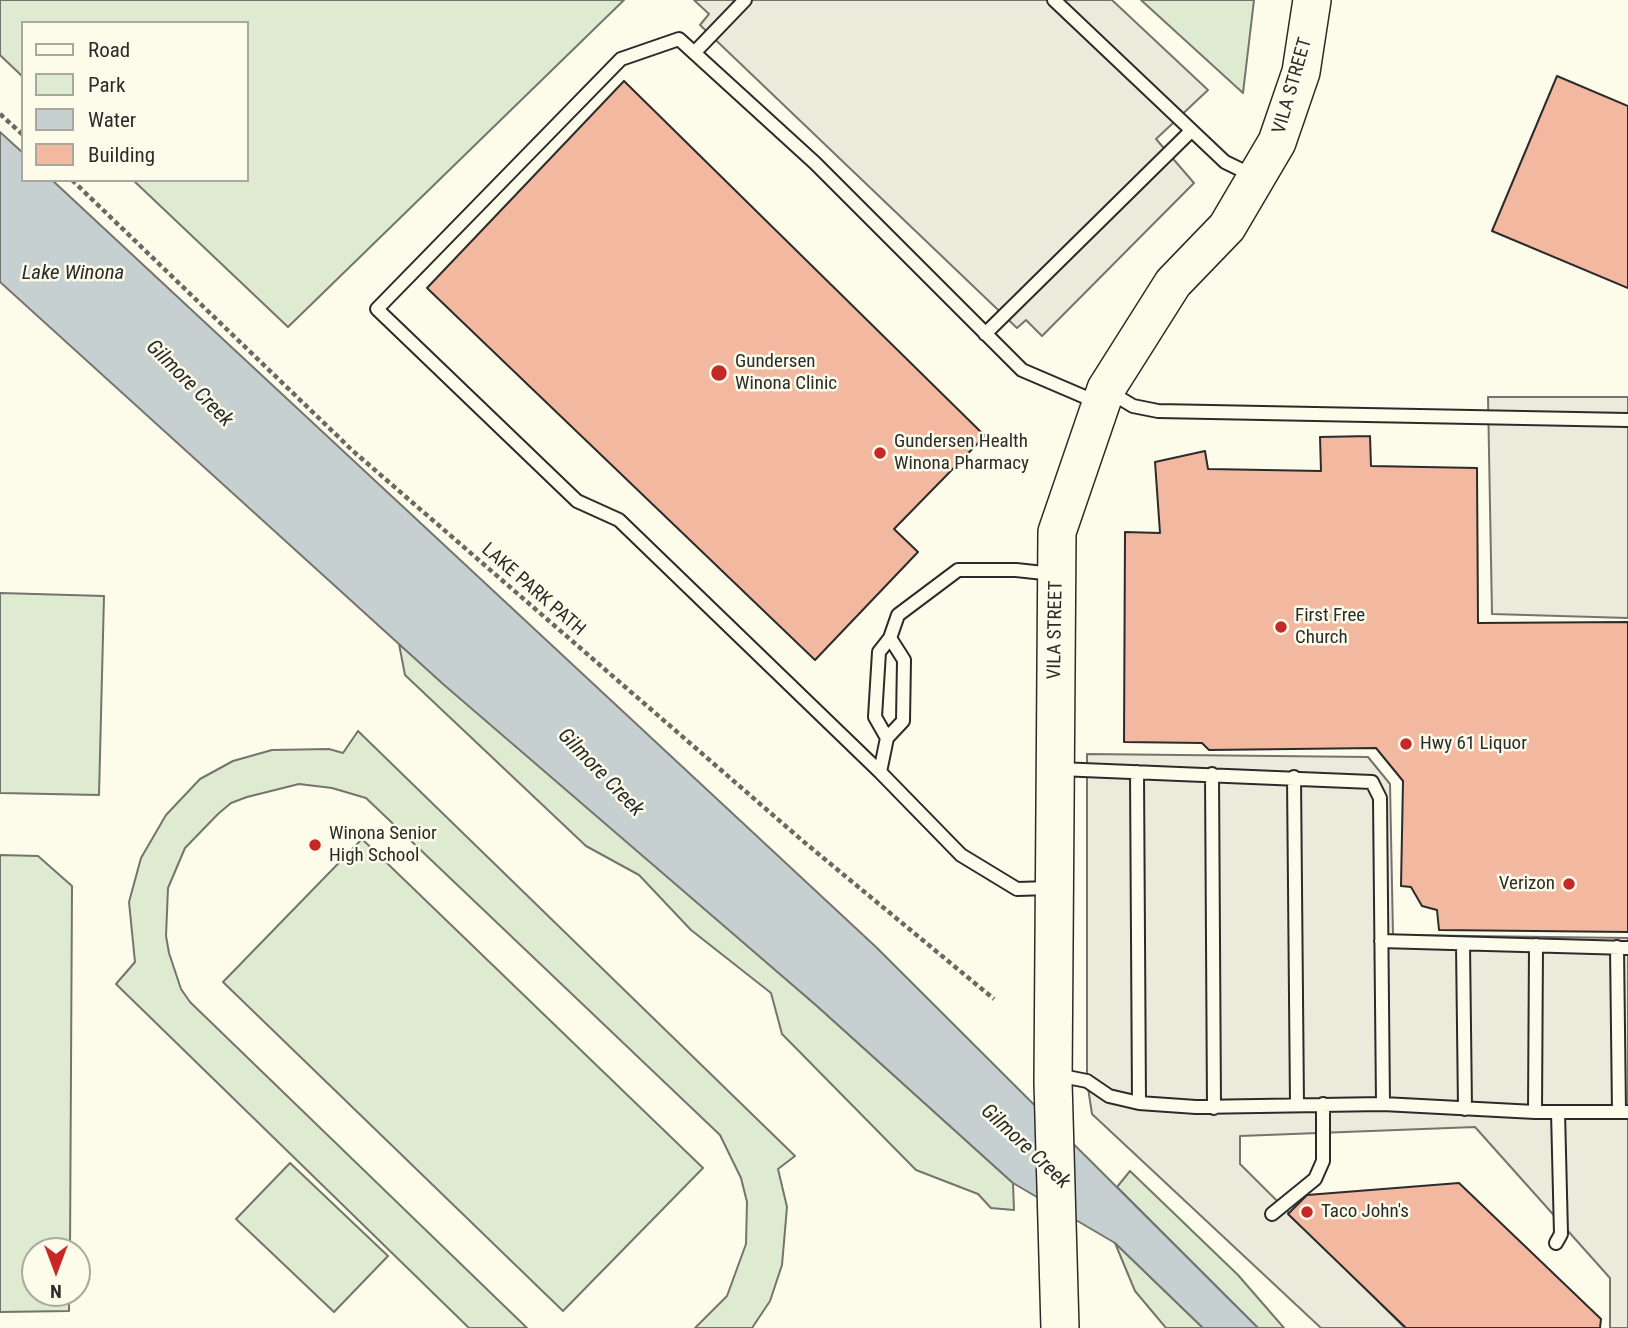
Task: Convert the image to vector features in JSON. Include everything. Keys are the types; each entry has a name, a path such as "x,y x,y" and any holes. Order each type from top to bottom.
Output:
{"street":[{"name":"VILA STREET","path":"1060,1328 1053,1079 1057,532 1102,396 1173,283 1227,227 1277,142 1295,93 1309,34 1312,0"}],"lane":[{"path":"694,53 745,0"},
{"path":"1054,0 1225,162 1258,178"},
{"path":"1056,887 1017,889 961,855 880,772 619,520 577,501 377,309 621,59 679,39 815,163 1022,370 1133,406 1158,411 1628,420"},
{"path":"985,334 1191,131"},
{"path":"887,738 875,717 879,652 890,638 898,615 958,570 1016,570 1057,574"},
{"path":"880,772 887,738 904,722 904,660 890,638"},
{"path":"1055,769 1363,779 1372,782 1377,788 1383,1104"},
{"path":"1137,772 1139,1103"},
{"path":"1212,774 1214,1108"},
{"path":"1294,777 1297,1105"},
{"path":"1053,1079 1087,1081 1109,1096 1139,1103 1214,1108 1383,1104 1535,1112 1623,1112 1622,948 1381,941"},
{"path":"1463,944 1465,1109"},
{"path":"1535,1112 1536,945"},
{"path":"1272,1214 1315,1179 1323,1161 1323,1104"},
{"path":"1556,1243 1561,1234 1558,1112"}],"path":[{"path":"0,114 21,133"},
{"name":"LAKE PARK PATH","path":"74,182 353,451 804,842 995,999"}],"green space":[{"path":"0,0 624,0 288,327 135,182 248,182 248,21 21,21 21,75 0,55"},
{"path":"1141,0 1254,0 1243,93"},
{"path":"0,593 104,596 99,795 0,793"},
{"path":"399,644 817,1006 1013,1183 1014,1210 991,1208 978,1194 916,1170 782,1034 771,993 691,930 639,875 586,846 405,675"},
{"path":"358,731 795,1156 778,1169 787,1207 782,1265 770,1301 752,1328 695,1328 727,1296 746,1244 747,1202 741,1178 720,1135 366,798 332,788 299,784 231,803 185,848 168,888 166,936 169,953 181,989 190,1002 527,1328 469,1328 116,984 135,962 129,902 141,858 166,815 200,779 233,761 272,750 329,749 343,753"},
{"path":"362,839 703,1168 563,1311 223,982"},
{"path":"0,855 38,856 72,886 70,1237 21,1237 21,1307 69,1307 69,1311 0,1312"},
{"path":"290,1163 388,1256 334,1312 236,1219"},
{"path":"1130,1171 1238,1275 1284,1328 1258,1328 1117,1187"},
{"path":"1115,1243 1203,1328 1166,1328 1135,1291"}],"shaded area":[{"path":"694,0 1112,0 1208,90 1156,139 1194,183 1042,336 1026,320 1017,328 700,25 709,14"},
{"path":"1488,397 1628,397 1628,618 1492,614"},
{"path":"1087,754 1368,757 1390,784 1393,935 1628,938 1628,1328 1610,1328 1610,1278 1475,1127 1240,1136 1240,1164 1405,1328 1321,1328 1092,1114 1087,1081"}],"water":[{"name":"Lake Winona","path":"0,132 21,151 21,182 54,182 876,947 1258,1328 1203,1328 1115,1243 1013,1183 817,1006 443,684 0,282"}],"building":[{"path":"1557,76 1628,106 1628,288 1492,231"},
{"name":"Gundersen Winona Clinic","path":"624,81 985,436 894,529 918,552 815,660 427,288"},
{"path":"1370,436 1371,466 1477,468 1478,623 1628,622 1628,932 1439,930 1437,910 1422,906 1411,887 1401,886 1403,781 1376,748 1209,750 1202,743 1124,742 1125,532 1160,533 1155,462 1205,451 1208,469 1321,471 1320,437"},
{"path":"1459,1183 1601,1319 1600,1328 1406,1328 1288,1214 1307,1195"}],"place":[{"name":"Gundersen Winona Clinic","path":"719,373"},
{"name":"Gundersen Health Winona Pharmacy","path":"880,453"},
{"name":"First Free Church","path":"1281,627"},
{"name":"Hwy 61 Liquor","path":"1406,744"},
{"name":"Winona Senior High School","path":"315,845"},
{"name":"Verizon","path":"1569,884"},
{"name":"Taco John's","path":"1307,1212"}],"water label":[{"name":"Gilmore Creek","path":"189,384"},
{"name":"Gilmore Creek","path":"600,773"},
{"name":"Gilmore Creek","path":"1025,1147"}]}
